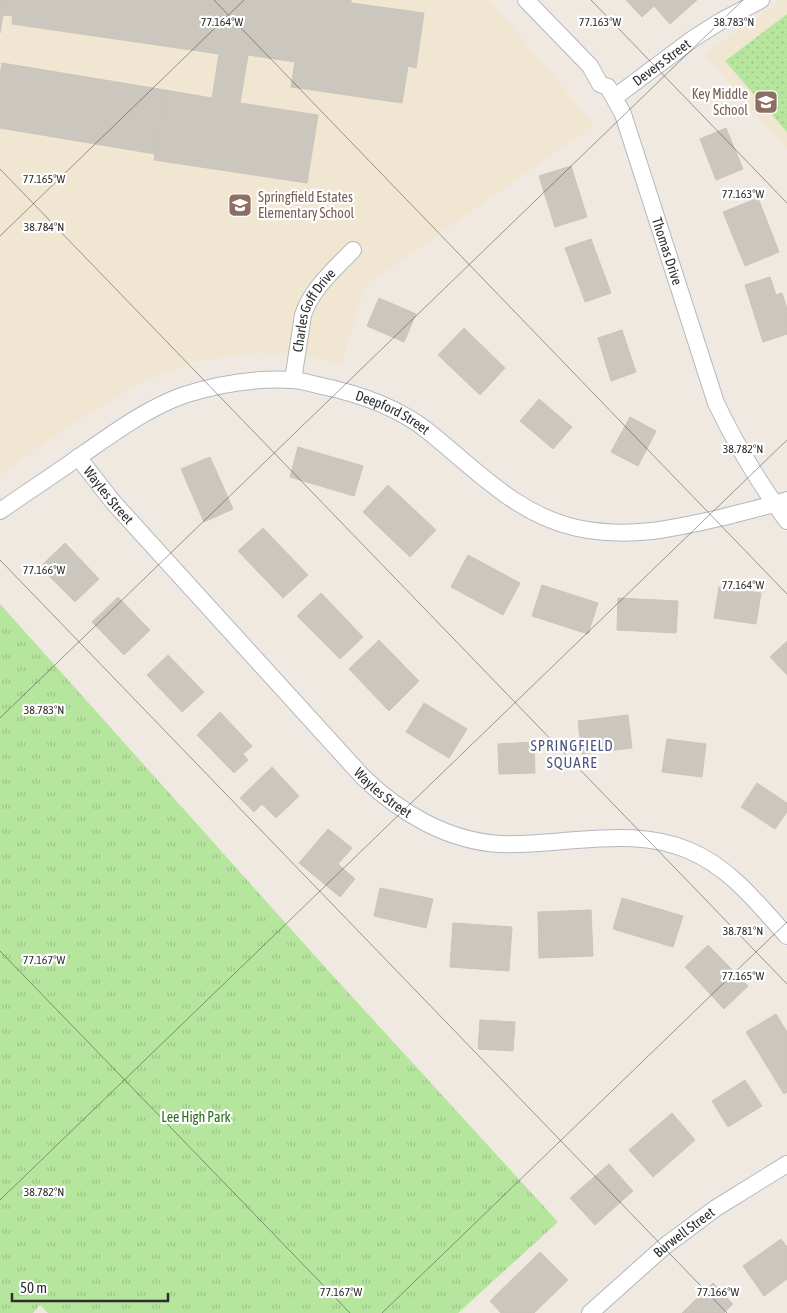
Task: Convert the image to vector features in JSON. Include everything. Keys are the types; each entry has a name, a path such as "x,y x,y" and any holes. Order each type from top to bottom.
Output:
{"street":[{"name":"Thomas Drive","path":"526,0 590,66 600,84 608,86 624,114 716,402 739,449 781,502 787,521"},
{"name":"Devers Street","path":"615,97 700,34 720,21 761,0"},
{"name":"Charles Goff Drive","path":"293,380 307,305 318,287 353,250"},
{"name":"Deepford Street","path":"0,511 134,418 161,405 184,395 213,387 248,382 293,380 344,391 388,407 427,430 488,483 512,500 541,516 576,528 612,533 652,532 781,502"},
{"name":"Wayles Street","path":"78,457 113,502 357,770 376,790 403,810 436,828 457,835 499,844 611,837 643,838 670,844 704,858 732,876 787,936"},
{"name":"Burwell Street","path":"590,1313 680,1236 716,1208 787,1164"}],"shaded area":[{"name":"Springfield Estates Elementary School","path":"0,0 490,0 594,125 365,286 341,365 311,357 261,353 227,356 195,362 143,382 106,403 67,427 0,475"},
{"name":"Key Middle School","path":"782,0 787,0 787,149 704,54"}],"green space":[{"path":"787,14 787,132 725,61"},
{"name":"Lee High Park","path":"0,604 324,966 558,1222 458,1313 48,1313 40,1305 33,1313 0,1313"}],"building":[{"path":"0,0 351,0 351,3 424,13 416,68 408,66 402,103 291,87 295,62 248,55 240,103 318,115 307,183 154,160 165,90 212,98 219,54 12,24 13,16 3,15 0,33"},
{"path":"626,0 697,0 670,24 654,6 642,17"},
{"path":"2,63 165,90 155,154 0,128 0,75"},
{"path":"726,128 743,169 716,180 700,139"},
{"path":"571,166 587,217 555,227 539,176"},
{"path":"758,198 779,252 745,266 723,212"},
{"path":"591,239 611,293 585,302 565,248"},
{"path":"770,277 776,295 782,293 787,309 787,334 763,342 745,285"},
{"path":"379,298 416,314 404,342 367,326"},
{"path":"464,328 505,368 480,395 438,355"},
{"path":"622,330 636,372 611,381 598,338"},
{"path":"539,399 572,427 553,449 520,421"},
{"path":"630,417 656,431 638,466 611,452"},
{"path":"298,447 363,466 354,496 290,477"},
{"path":"210,457 233,509 204,522 181,469"},
{"path":"388,485 436,530 410,557 363,512"},
{"path":"263,528 308,575 283,598 238,551"},
{"path":"65,543 99,579 75,602 40,567"},
{"path":"468,555 520,583 503,615 451,587"},
{"path":"542,585 598,603 588,634 532,616"},
{"path":"719,587 761,593 756,624 714,618"},
{"path":"321,593 363,637 340,659 297,616"},
{"path":"118,597 150,630 124,655 92,622"},
{"path":"618,598 678,601 676,633 617,630"},
{"path":"379,640 419,681 389,711 349,669"},
{"path":"787,641 787,675 770,657"},
{"path":"168,655 204,692 182,712 147,675"},
{"path":"424,703 467,729 449,758 406,732"},
{"path":"220,712 252,746 243,754 248,760 234,773 197,735"},
{"path":"628,715 632,748 582,754 578,721"},
{"path":"667,739 706,744 702,777 662,772"},
{"path":"534,742 535,773 499,774 498,744"},
{"path":"272,767 299,796 276,818 262,804 254,812 240,798"},
{"path":"757,783 787,803 787,812 775,829 741,807"},
{"path":"328,829 352,848 338,864 355,879 340,897 299,863"},
{"path":"380,888 433,899 426,928 374,916"},
{"path":"622,898 683,916 673,947 613,929"},
{"path":"591,910 593,956 539,958 538,912"},
{"path":"453,923 512,927 509,971 450,967"},
{"path":"708,945 748,986 724,1009 685,967"},
{"path":"776,1014 787,1032 787,1092 784,1094 746,1032"},
{"path":"480,1020 515,1022 513,1051 478,1049"},
{"path":"745,1080 762,1106 728,1127 712,1101"},
{"path":"672,1113 695,1140 653,1177 629,1150"},
{"path":"609,1164 633,1191 595,1225 570,1198"},
{"path":"781,1239 787,1247 787,1279 764,1296 743,1266"},
{"path":"540,1252 568,1280 534,1313 501,1313 490,1301"},
{"path":"713,1283 733,1304 724,1313 682,1313"}],"place":[{"name":"Key Middle School","path":"766,102"},
{"name":"Springfield Estates Elementary School","path":"240,205"}],"district":[{"name":"SPRINGFIELD SQUARE","path":"572,754"}]}
